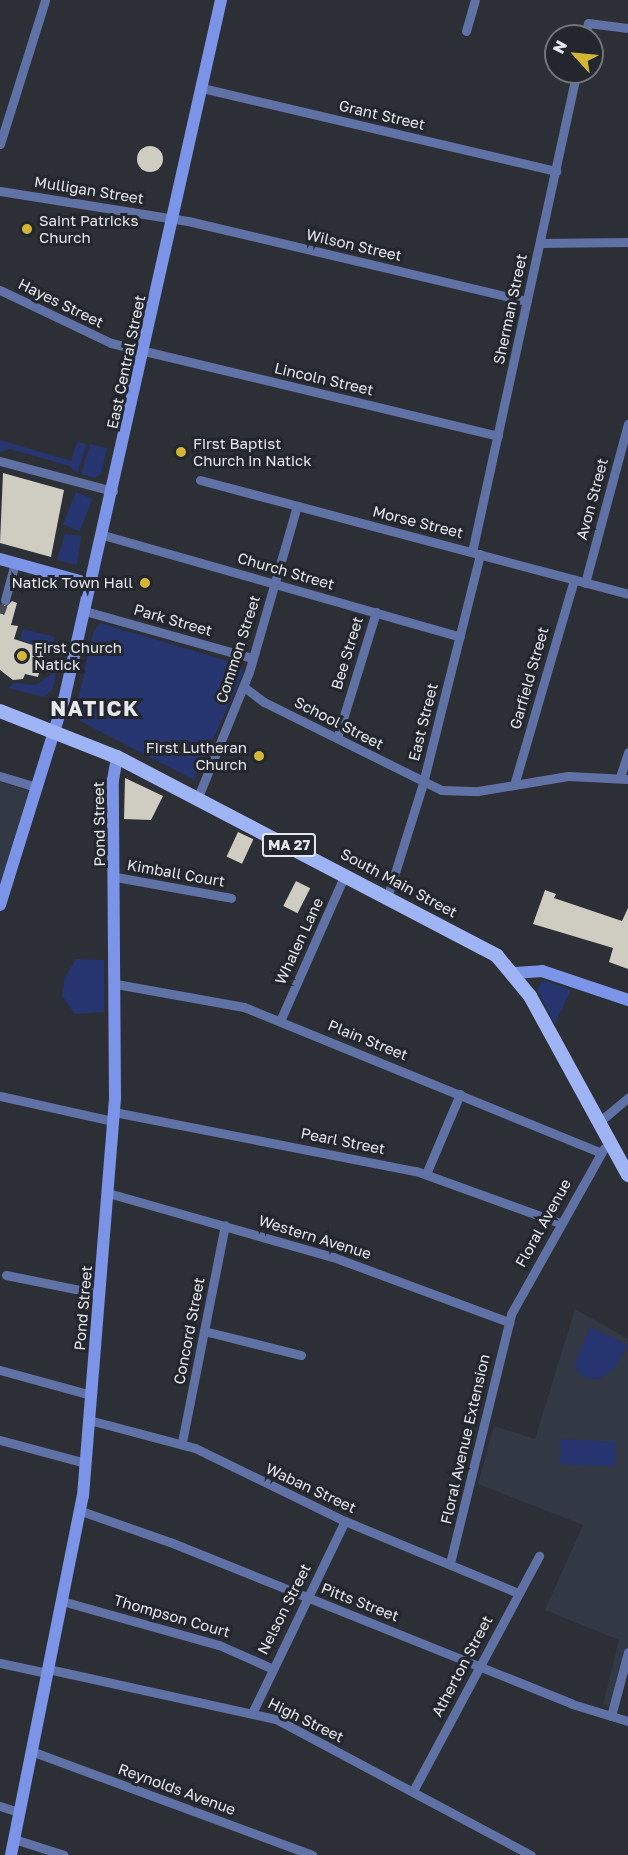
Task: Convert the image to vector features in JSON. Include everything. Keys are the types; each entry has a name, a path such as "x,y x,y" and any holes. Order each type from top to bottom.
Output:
{"main road":[{"name":"MA 27","path":"0,711 55,730"},
{"name":"South Main Street","path":"55,730 117,757 198,797 479,944 515,974 599,1122 605,1147 628,1174"}],"street":[{"path":"0,144 45,0"},
{"name":"East Central Street","path":"0,905 55,730 85,610 221,0"},
{"path":"466,31 475,0"},
{"path":"604,25 628,28"},
{"name":"Sherman Street","path":"476,553 498,436 574,84"},
{"name":"Grant Street","path":"202,88 556,171"},
{"name":"Mulligan Street","path":"0,191 174,218"},
{"name":"Wilson Street","path":"174,218 527,301"},
{"path":"540,243 628,242"},
{"name":"Hayes Street","path":"0,290 101,339 144,351"},
{"name":"Lincoln Street","path":"144,351 498,436"},
{"name":"Avon Street","path":"585,583 628,424"},
{"path":"0,461 113,491"},
{"path":"618,462 628,464"},
{"name":"Morse Street","path":"200,480 628,594"},
{"name":"Common Street","path":"198,797 244,687 297,506"},
{"name":"Church Street","path":"103,535 460,637"},
{"name":"East Street","path":"388,895 423,783 460,637 476,553"},
{"path":"0,559 91,584"},
{"path":"5,600 15,563"},
{"name":"Garfield Street","path":"514,785 574,579"},
{"name":"Park Street","path":"85,610 252,658"},
{"name":"Bee Street","path":"336,738 376,612"},
{"name":"School Street","path":"244,687 423,783 458,793 568,776 624,778"},
{"path":"624,778 628,752"},
{"name":"Pond Street","path":"11,1855 81,1511 86,1463 114,1117 116,877 113,780 117,757"},
{"path":"0,776 37,787"},
{"name":"Whalen Lane","path":"280,1021 345,874"},
{"name":"Kimball Court","path":"116,877 231,898"},
{"path":"515,974 542,971 628,1000"},
{"name":"Plain Street","path":"116,984 217,999 280,1021 460,1094 605,1147"},
{"path":"426,1174 460,1094"},
{"name":"Pearl Street","path":"0,1096 426,1174 560,1223"},
{"path":"599,1122 628,1098"},
{"name":"Floral Avenue","path":"509,1322 560,1223 605,1147"},
{"name":"Western Avenue","path":"108,1193 225,1225 393,1277 509,1322"},
{"name":"Concord Street","path":"182,1442 225,1225"},
{"path":"6,1275 99,1294"},
{"name":"Floral Avenue Extension","path":"450,1563 509,1322"},
{"path":"204,1331 301,1355"},
{"path":"0,1370 91,1395"},
{"name":"Waban Street","path":"89,1420 182,1442 345,1521 518,1593"},
{"path":"0,1440 86,1463"},
{"name":"Pitts Street","path":"81,1511 611,1716 628,1720"},
{"name":"Nelson Street","path":"253,1711 271,1668 345,1521"},
{"name":"Atherton Street","path":"413,1791 539,1556"},
{"name":"Thompson Court","path":"62,1601 219,1645 271,1668"},
{"path":"611,1716 628,1652"},
{"name":"High Street","path":"0,1663 253,1711 413,1791 531,1855"},
{"name":"Reynolds Avenue","path":"31,1751 312,1855"},
{"path":"0,1806 19,1812"},
{"path":"14,1839 64,1855"}],"shaded area":[{"path":"0,440 71,461 77,442 87,444 77,474 70,466 10,449 0,452"},
{"path":"90,444 107,448 101,474 95,478 81,474"},
{"path":"76,492 93,499 80,531 63,524"},
{"path":"65,534 81,536 77,565 57,560"},
{"path":"100,623 241,665 243,674 194,780 80,721 77,704 93,633"},
{"path":"23,629 55,637 52,647 39,644 37,650 30,649 31,643 20,640"},
{"path":"56,671 53,689 44,697 8,688 14,683 36,685"},
{"path":"0,782 29,791 0,884"},
{"path":"76,959 104,960 104,1012 75,1014 62,996 65,977"},
{"path":"543,980 571,990 555,1024 537,990"},
{"path":"575,1309 628,1339 628,1673 618,1709 603,1705 619,1640 545,1610 583,1525 478,1484 494,1426 535,1439"},
{"path":"590,1327 627,1345 615,1368 599,1379 584,1378 574,1366"},
{"path":"561,1439 616,1442 615,1467 560,1464"}],"building":[{"path":"150,146 159,150 163,159 159,168 150,172 141,168 137,159 141,150"},
{"path":"3,473 64,490 51,557 0,543"},
{"name":"First Church Natick","path":"12,601 17,603 11,625 18,626 14,639 45,649 38,677 25,674 23,679 13,680 0,670 0,604 7,606"},
{"path":"125,778 163,796 151,820 124,819"},
{"path":"238,832 253,839 242,864 227,856"},
{"path":"296,881 310,888 298,913 283,906"},
{"path":"545,890 556,894 554,898 622,921 628,908 628,969 609,962 613,948 533,924"}],"tunnel":[{"path":"0,613 5,600"}],"place":[{"name":"Saint Patricks Church","path":"27,229"},
{"name":"First Baptist Church in Natick","path":"181,452"},
{"name":"Natick Town Hall","path":"145,583"},
{"name":"First Church Natick","path":"22,656"},
{"name":"First Lutheran Church","path":"259,756"}],"district":[{"name":"NATICK","path":"95,708"}]}
